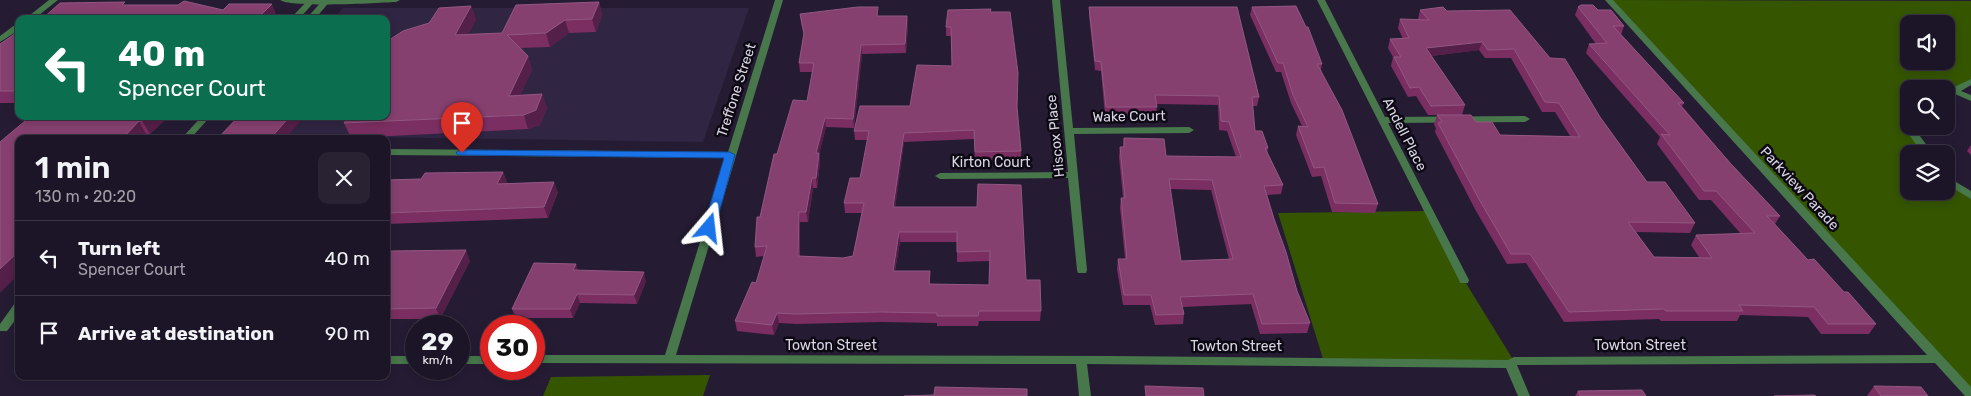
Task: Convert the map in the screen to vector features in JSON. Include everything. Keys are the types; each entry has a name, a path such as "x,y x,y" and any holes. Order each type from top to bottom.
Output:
{"street":[{"path":"34,15 54,0"},
{"path":"284,0 396,0"},
{"name":"Treffone Street","path":"669,360 730,155 779,0"},
{"name":"Hiscox Place","path":"1056,0 1082,270"},
{"name":"Andell Place","path":"1321,0 1464,280"},
{"name":"Parkview Parade","path":"1609,0 1971,396"},
{"path":"298,15 311,1"},
{"path":"314,15 326,1"},
{"path":"0,40 15,29"},
{"path":"1955,91 1971,82"},
{"path":"1955,94 1971,98"},
{"path":"1382,120 1525,119"},
{"path":"189,135 203,120"},
{"name":"Wake Court","path":"1069,131 1189,130"},
{"path":"390,152 730,155"},
{"name":"Kirton Court","path":"940,176 1073,175"},
{"path":"1955,185 1971,196"},
{"path":"2,329 15,311"},
{"path":"2,329 15,318"},
{"name":"Towton Street","path":"545,359 1081,360 1510,364 1514,361 1938,359"},
{"path":"390,360 405,360"},
{"path":"1081,360 1085,396"},
{"path":"1510,364 1524,396"}],"shaded area":[{"path":"343,8 749,8 703,142 390,137 390,135 233,135 246,120 390,120 390,15 337,15"}],"green space":[{"path":"1609,0 1971,1 1971,82 1955,90 1955,80 1900,80 1900,135 1915,135 1922,145 1900,145 1900,200 1955,200 1955,185 1971,196 1971,395"},
{"path":"1429,211 1464,280 1514,361 1324,362 1278,213"},
{"path":"710,375 703,396 543,396 551,377"}],"building":[{"path":"184,1 223,10 229,4 272,4 261,15 46,15 60,3 125,2 122,5 178,5"},
{"path":"599,2 592,19 565,20 546,33 507,35 528,56 509,96 542,94 536,110 524,115 344,123 346,120 390,120 390,39 403,31 429,23 439,8 471,6 455,35 502,33 516,5"},
{"path":"1581,5 1593,5 1598,10 1611,10 1624,26 1613,26 1684,103 1678,103 1731,164 1780,216 1767,216 1808,260 1814,259 1844,292 1848,292 1876,324 1828,324 1814,307 1739,305 1743,311 1666,311 1664,309 1569,312 1530,254 1511,254 1438,123 1442,122 1437,115 1471,115 1476,122 1492,122 1500,135 1580,137 1559,103 1545,102 1514,49 1488,50 1482,42 1426,48 1465,105 1431,106 1419,87 1410,88 1394,57 1401,57 1390,39 1409,38 1400,19 1429,20 1420,10 1443,7 1447,11 1510,10 1550,58 1565,59 1600,117 1647,182 1665,182 1695,223 1628,222 1654,257 1712,258 1696,235 1755,233 1716,191 1704,191 1661,134 1670,135 1589,44 1607,43 1578,7"},
{"path":"1296,6 1306,27 1308,27 1322,64 1317,64 1342,110 1378,204 1335,203 1324,167 1314,168 1298,126 1308,127 1293,95 1283,63 1278,63 1252,7"},
{"path":"858,7 878,7 877,16 907,16 905,44 861,45 853,119 825,118 816,153 819,153 816,178 812,178 806,212 799,212 798,256 843,258 853,256 864,203 844,203 850,178 860,178 869,131 854,131 860,106 910,106 917,65 952,66 951,27 946,27 948,10 991,9 990,12 1010,12 1018,73 1017,107 1021,151 975,152 974,130 904,133 893,207 977,207 978,184 1021,185 1026,280 1040,280 1041,311 979,311 978,316 937,316 937,313 880,312 777,313 772,325 735,321 752,282 756,283 767,246 755,247 757,217 760,217 774,154 777,154 793,100 807,101 814,63 799,63 804,33 800,14","holes":["899,232 957,232 957,252 990,251 989,285 929,284 930,271 893,271"]},
{"path":"1089,7 1237,7 1259,97 1252,97 1255,131 1262,131 1268,148 1265,148 1283,185 1264,186 1297,291 1310,323 1262,324 1253,294 1180,297 1184,314 1156,315 1151,295 1124,295 1118,259 1127,259 1121,198 1125,198 1120,147 1124,147 1124,138 1164,139 1166,156 1241,157 1229,122 1221,121 1219,96 1155,95 1157,107 1106,107 1101,62 1095,61","holes":["1169,179 1212,180 1233,259 1181,261"]},
{"path":"15,34 15,91 0,91 0,44"},
{"path":"26,120 143,120 139,121 126,135 15,135 15,255 0,269 0,142"},
{"path":"235,120 287,120 273,135 221,135"},
{"path":"503,172 497,184 554,182 544,207 390,213 390,180 421,179 425,173"},
{"path":"466,250 436,308 390,309 391,251"},
{"path":"534,263 576,264 573,270 644,272 634,295 577,294 570,309 512,309"},
{"path":"1145,386 1203,388 1204,396 1146,396"},
{"path":"1874,386 1921,387 1928,396 1881,396"},
{"path":"935,387 1027,389 1027,396 904,396 934,395"},
{"path":"1642,390 1646,396 1580,396 1578,391"},
{"path":"1814,395 1816,396 1774,396"}],"route":[{"path":"462,153 730,155 709,228"}]}
